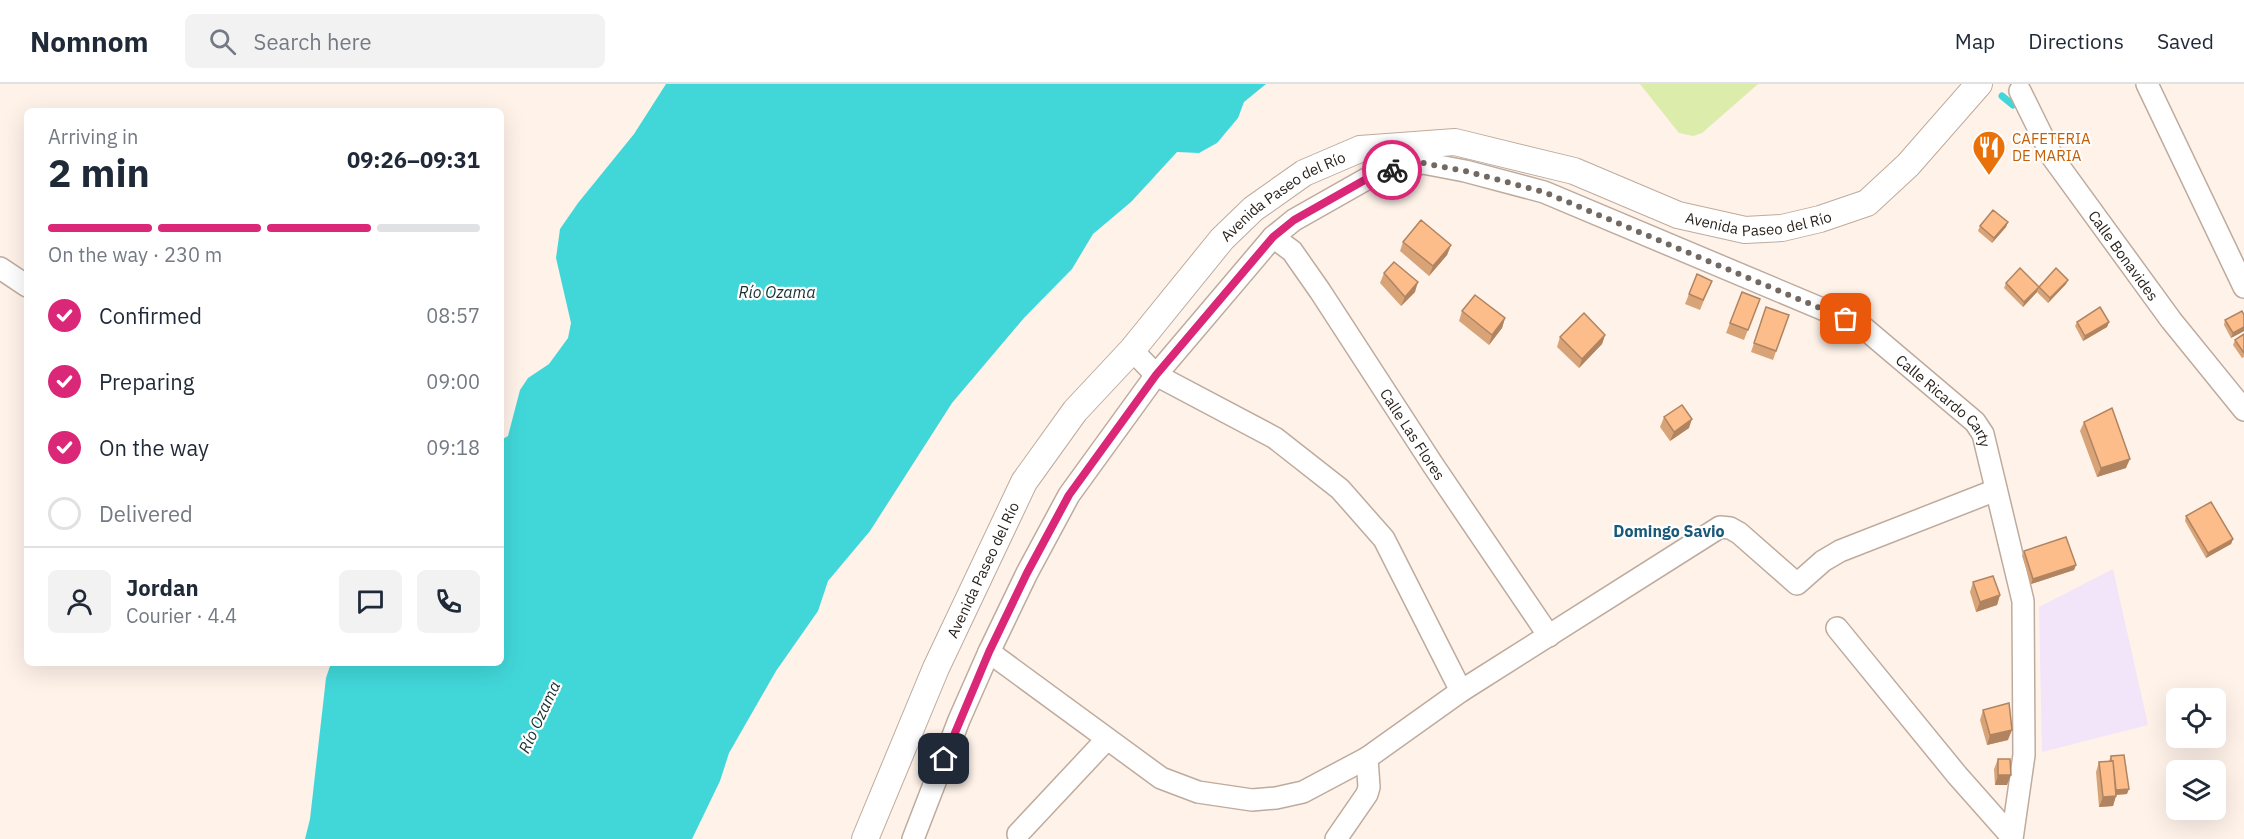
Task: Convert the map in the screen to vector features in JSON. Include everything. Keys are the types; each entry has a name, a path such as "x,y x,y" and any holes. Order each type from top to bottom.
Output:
{"street":[{"name":"Avenida Paseo del Río","path":"865,839 936,668 1024,482 1075,411 1132,350 1222,239 1253,209 1305,173 1360,149 1455,142 1574,171 1678,215 1745,230 1782,228 1820,219 1867,203 1908,165 1979,84"},
{"path":"2147,84 2244,287"},
{"name":"Calle Bonavides","path":"2020,91 2053,158 2171,320 2244,410"},
{"name":"Calle Ricardo Carty","path":"1273,237 1294,220 1377,173 1423,163 1465,171 1544,192 1721,265 1864,328 1975,422 1983,434 2023,602 2024,755 2012,838"},
{"name":"Avenida Paseo del Río","path":"913,839 959,720 989,652 1027,573 1069,495 1156,375 1273,237"},
{"name":"Calle Las Flores","path":"1273,237 1292,251 1320,291 1432,465 1549,636"},
{"path":"0,268 24,284"},
{"path":"1132,350 1156,375 1275,438 1340,489 1384,539 1461,691"},
{"path":"989,652 1106,740 1161,778 1198,792 1252,800 1276,798 1303,792 1367,758 1461,691 1720,527 1730,528 1739,533 1797,584 1823,561 1840,551 1996,490"},
{"path":"1837,628 1957,776 2012,838"},
{"path":"1018,834 1106,740"},
{"path":"1336,839 1367,794 1369,786 1367,758"}],"shaded area":[{"path":"2113,569 2148,725 2042,752 2039,607"}],"green space":[{"path":"1640,84 1758,84 1702,133 1693,136 1679,133"}],"water":[{"name":"Río Ozama","path":"666,84 1266,84 1244,102 1238,118 1217,143 1199,153 1177,152 1131,202 1093,234 1072,269 1024,318 952,403 870,531 828,581 818,611 776,671 729,753 720,781 692,839 305,839 310,819 326,678 330,666 504,666 504,438 508,436 520,390 528,378 549,364 568,338 571,323 556,258 560,229 634,134"}],"building":[{"path":"1993,210 2008,222 1994,238 1980,226"},
{"path":"1421,220 1451,245 1433,266 1403,242"},
{"path":"1394,262 1418,282 1405,297 1384,273"},
{"path":"2020,268 2039,287 2024,302 2006,283"},
{"path":"2056,268 2068,280 2050,298 2039,287"},
{"path":"1697,274 1712,281 1703,300 1689,294"},
{"path":"1742,292 1760,299 1748,330 1730,323"},
{"path":"1475,295 1505,318 1492,335 1462,311"},
{"path":"1766,307 1789,315 1776,351 1754,343"},
{"path":"2100,307 2109,322 2085,336 2077,322"},
{"path":"2242,311 2244,327 2233,333 2225,320"},
{"path":"1584,313 1605,335 1582,359 1560,337"},
{"path":"2244,334 2244,353 2235,340"},
{"path":"1682,405 1692,419 1674,432 1664,417"},
{"path":"2112,408 2130,459 2101,468 2084,422"},
{"path":"2211,502 2233,539 2208,553 2186,516"},
{"path":"2066,537 2076,565 2033,579 2024,551"},
{"path":"1993,576 2000,595 1980,602 1973,582"},
{"path":"2009,703 2012,730 1990,735 1983,710"},
{"path":"2124,755 2129,789 2116,790 2111,756"},
{"path":"1998,759 2010,759 2011,775 1998,775"},
{"path":"2113,761 2116,796 2103,797 2099,762"}],"waterway":[{"path":"2002,96 2013,105"}],"way so far":[{"path":"1392,170 1423,163 1465,171 1544,192 1846,319"}],"place":[{"name":"CAFETERIA DE MARIA","path":"1989,176"}],"district":[{"name":"Domingo Savio","path":"1669,531"}],"route":[{"path":"944,759 989,652 1027,573 1069,495 1156,375 1273,237 1294,220 1377,173 1392,170"}]}
